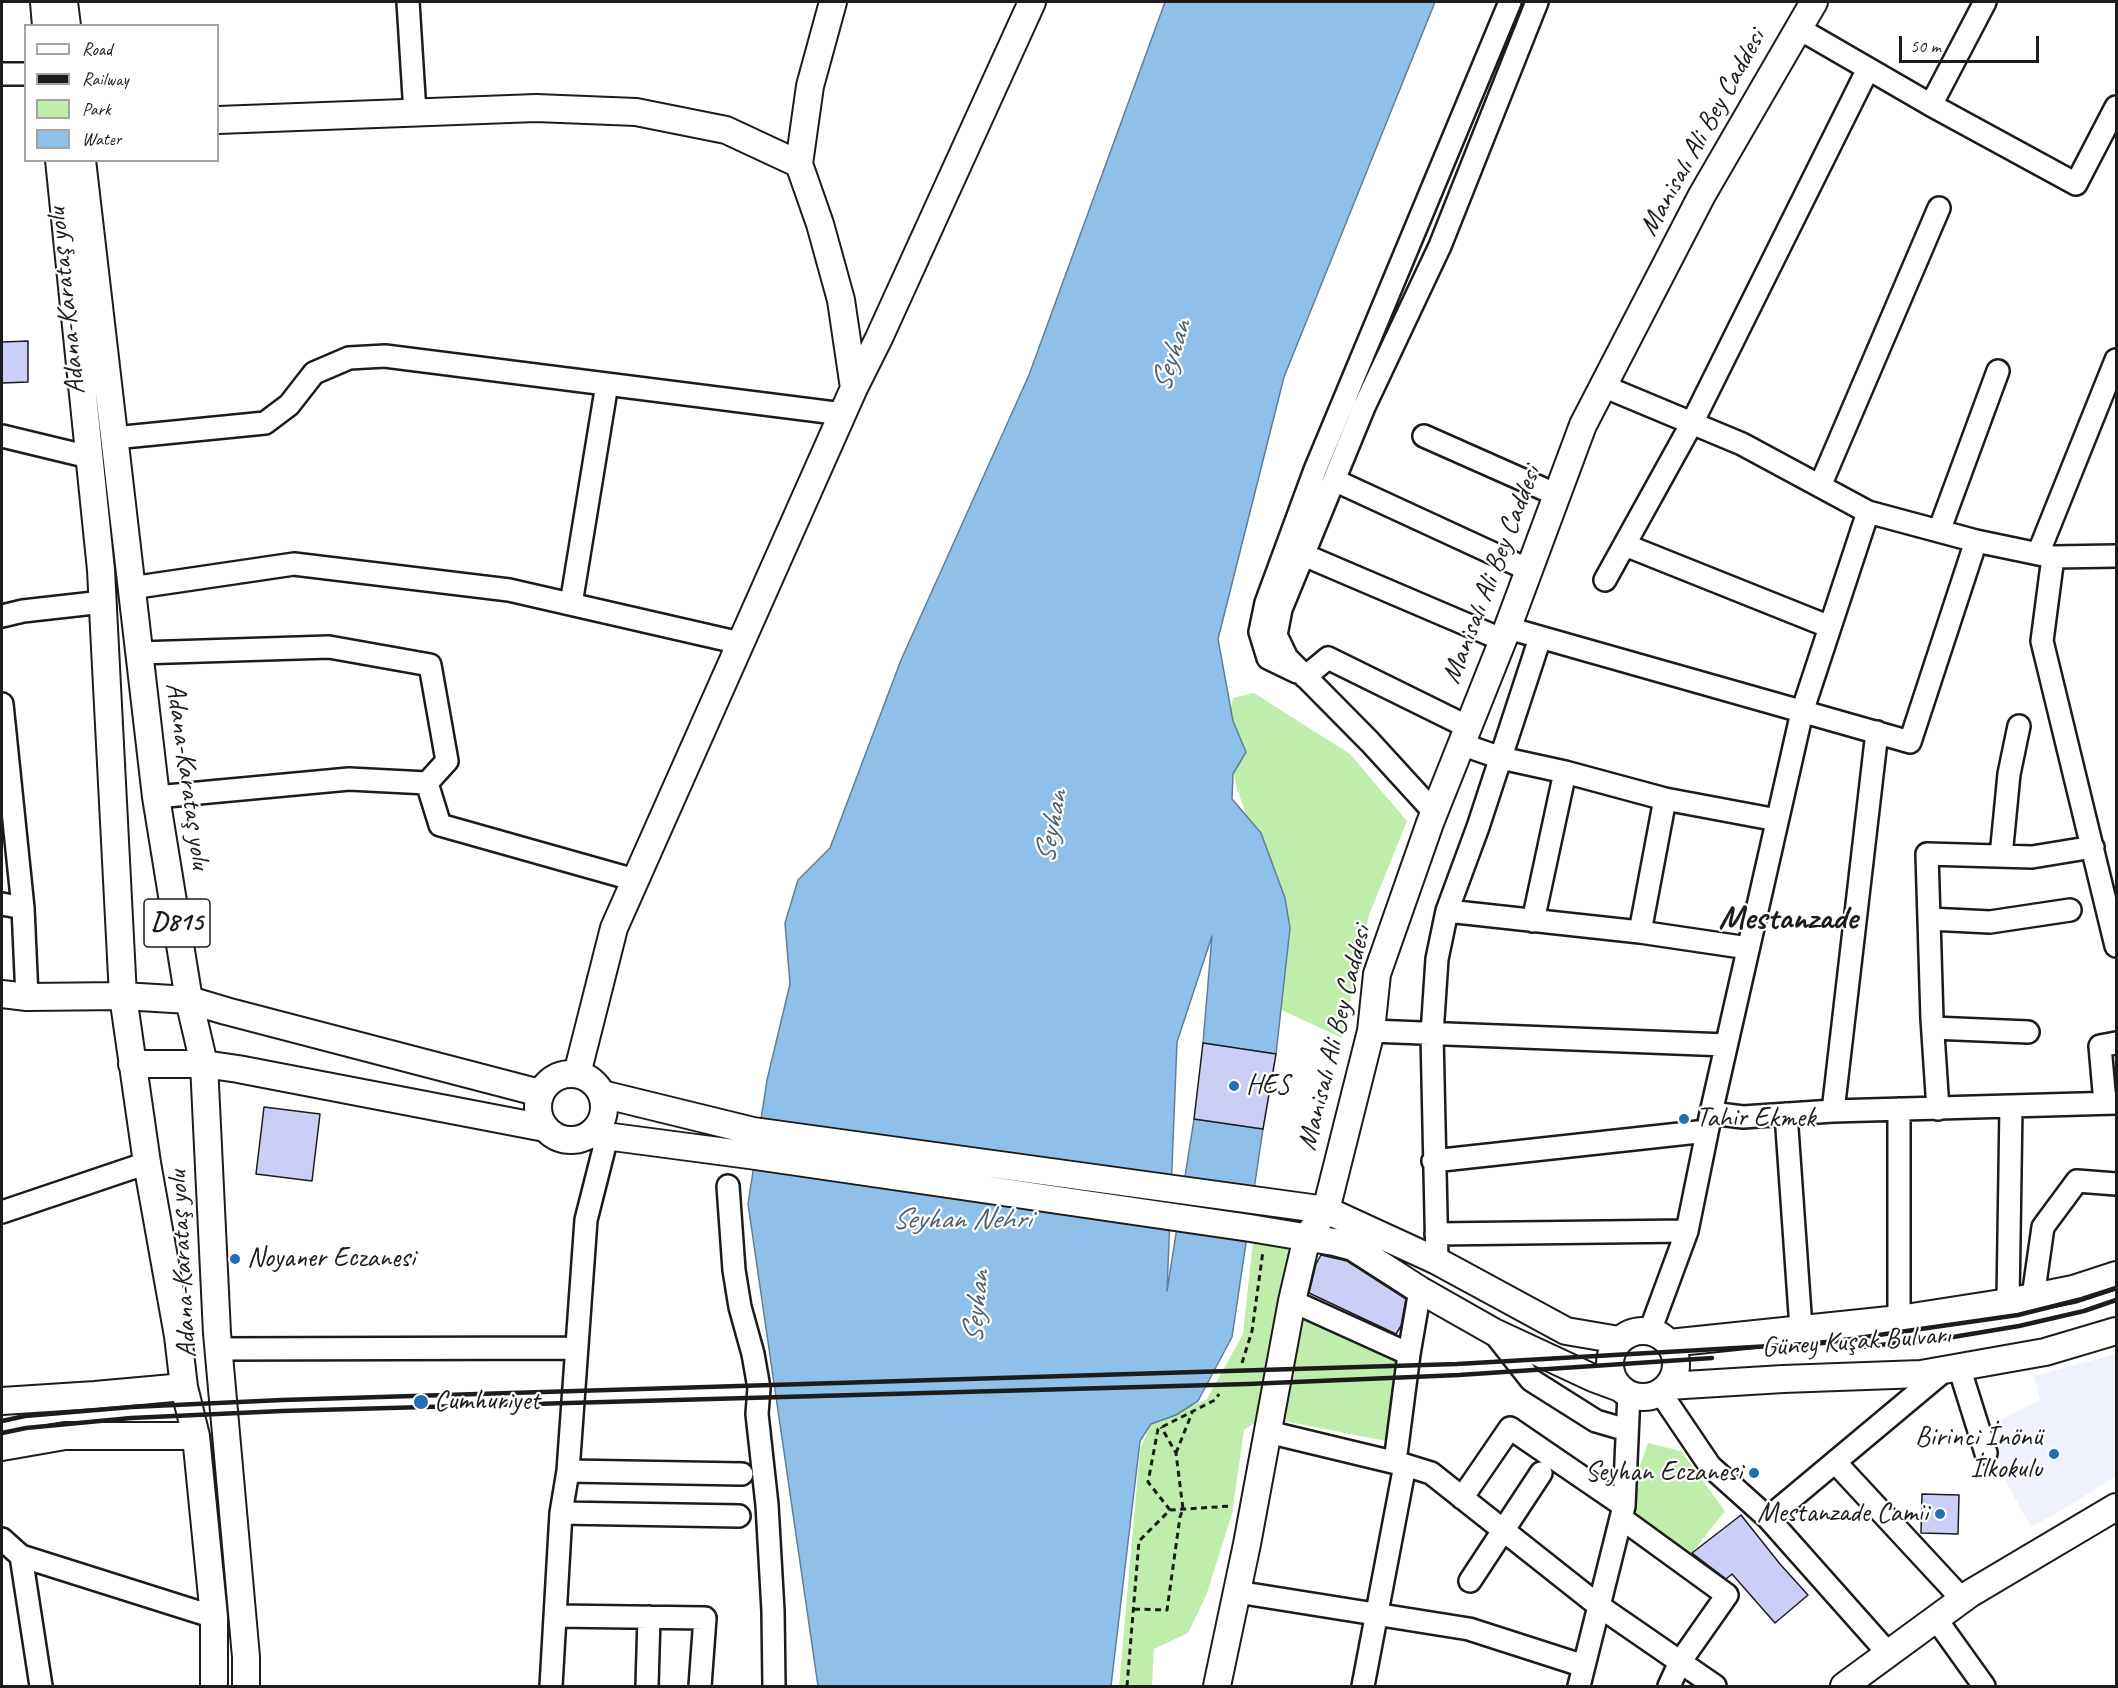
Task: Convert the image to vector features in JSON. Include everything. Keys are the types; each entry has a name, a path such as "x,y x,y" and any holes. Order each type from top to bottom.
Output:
{"main road":[{"path":"44,2 46,24"},
{"path":"64,2 67,24"},
{"path":"833,2 810,86 799,164 820,224 841,300 854,388"},
{"path":"577,1074 614,928 854,388 1032,2"},
{"name":"Manisalı Ali Bey Caddesi","path":"1326,1210 1371,1031 1377,974 1434,812 1505,634 1583,424 1702,195 1814,2"},
{"path":"219,120 536,108 636,112 726,130 799,164"},
{"name":"Adana-Karataş yolu","path":"59,162 103,602 123,996 147,1163 178,1336 184,1387 196,1436 214,1617 214,1686"},
{"name":"Adana-Karataş yolu","path":"82,162 156,797 189,1000 204,1064 218,1349 246,1657 246,1686"},
{"path":"2,994 123,996 189,1000 540,1093"},
{"path":"132,1064 204,1064 545,1128"},
{"path":"599,1135 598,1126 603,1116 604,1105 602,1094 596,1084 577,1074 555,1077 547,1083 540,1093 538,1111 545,1128 553,1135 572,1140 599,1135 751,1143 1326,1210 1437,1261 1566,1331 1619,1340"},
{"path":"602,1094 751,1143 1257,1237 1307,1237 1353,1247 1420,1290 1494,1332 1593,1378 1625,1391 1640,1397 1650,1396 1664,1389 1674,1376 1677,1365 1675,1353 1660,1337 1639,1330 1619,1340 1612,1349 1610,1370 1614,1380 1625,1391"},
{"path":"1217,1686 1292,1301 1307,1237 1326,1210"},
{"name":"Güney Kuşak Bulvarı","path":"1660,1337 1899,1319 2073,1289 2116,1275"},
{"name":"Güney Kuşak Bulvarı","path":"1664,1389 1784,1379 1921,1374 2044,1352 2116,1331"},
{"path":"2,1401 184,1387"},
{"path":"2,1447 65,1436 196,1436"},
{"path":"1848,1685 1962,1599 2116,1507"}],"street":[{"path":"408,2 415,113"},
{"path":"1305,677 1268,658 1260,632 1266,603 1315,470 1510,2"},
{"path":"1434,812 1370,742 1287,658 1276,635 1281,609 1364,407 1440,246 1537,2"},
{"path":"1930,105 1985,2"},
{"path":"1798,28 1930,105 2076,184 2116,107"},
{"path":"1605,580 1692,423 1868,69"},
{"path":"2,74 24,74"},
{"path":"1820,486 1939,208"},
{"path":"114,438 265,423 288,405 314,373 349,358 385,356 843,414"},
{"path":"2115,368 2046,555 2042,641 2116,946"},
{"path":"1939,531 1998,371"},
{"path":"571,604 607,384"},
{"path":"1603,386 1742,444 1868,512 1976,541 2046,555 2116,556"},
{"path":"2,436 89,458"},
{"path":"1424,436 1557,495"},
{"path":"1334,480 1529,570"},
{"path":"1660,1337 1687,1231 1726,1045 1802,712 1868,512"},
{"path":"1304,555 1505,634 1540,638 1910,742 1976,541"},
{"path":"1625,545 1830,627"},
{"path":"131,588 294,564 509,590 740,643"},
{"path":"2,616 23,611 103,602"},
{"path":"1437,1261 1432,1034 1437,959 1447,911 1540,638"},
{"path":"139,652 329,647 430,665 447,761 427,783"},
{"path":"1305,677 1328,658 1501,758 1565,772 1665,799 1777,820"},
{"path":"2,704 7,815 23,908 27,996"},
{"path":"2001,856 2009,774 2019,726"},
{"path":"1833,1112 1876,732"},
{"path":"1533,921 1565,772"},
{"path":"156,797 349,779 427,783"},
{"path":"427,783 440,825 636,880"},
{"path":"1640,932 1665,799"},
{"path":"1938,1109 1927,854 2032,857 2092,847"},
{"path":"2,904 23,908"},
{"path":"1929,919 1990,922 2070,909"},
{"path":"1447,911 1640,932 1748,948"},
{"path":"1933,1028 2028,1032"},
{"path":"1371,1031 1726,1045"},
{"path":"1433,1161 1743,1117 1899,1109 2110,1103 2100,1046 2116,1043"},
{"path":"2008,1302 2011,1106"},
{"path":"1899,1109 1899,1319"},
{"path":"1786,1114 1801,1328"},
{"path":"551,1686 561,1513 568,1471 586,1220 599,1135"},
{"path":"2,1212 147,1163"},
{"path":"2033,1297 2043,1227 2077,1181 2116,1184"},
{"path":"728,1186 734,1270 759,1388 757,1414 767,1505 773,1611 774,1686"},
{"path":"1436,1234 1687,1231"},
{"path":"1363,1686 1377,1614 1400,1464 1409,1354 1420,1290"},
{"path":"1292,1301 1409,1354"},
{"path":"1494,1332 1531,1380 1596,1420 1627,1430"},
{"path":"218,1349 577,1348"},
{"path":"1768,1518 1952,1368 1986,1453"},
{"path":"1664,1389 1710,1466 1768,1518 1888,1653"},
{"path":"1237,1592 1468,1629 1581,1676 1622,1512 1627,1430 1625,1391"},
{"path":"1462,1498 1510,1428 1727,1595 1680,1662 1669,1686"},
{"path":"1268,1432 1431,1473 1599,1606 1716,1686"},
{"path":"1835,1462 1962,1599"},
{"path":"568,1471 742,1474"},
{"path":"1470,1581 1541,1473"},
{"path":"561,1513 739,1516"},
{"path":"2,1539 21,1556 214,1617"},
{"path":"21,1556 42,1686"},
{"path":"555,1616 705,1618 700,1686"},
{"path":"647,1686 649,1617"},
{"path":"1936,1619 1984,1686"}],"path":[{"path":"1242,1363 1252,1331 1257,1237"},
{"path":"1170,1510 1148,1482 1158,1428 1215,1400 1219,1394"},
{"path":"1176,1453 1193,1411"},
{"path":"1134,1609 1167,1610 1183,1509 1176,1453 1161,1427"},
{"path":"1127,1686 1139,1541 1170,1510 1231,1506"}],"shaded area":[{"name":"Birinci İnönü İlkokulu","path":"2116,1354 2116,1476 2031,1527 1978,1431 2040,1400 2034,1376"}],"green space":[{"path":"1254,693 1350,754 1407,821 1369,915 1342,1038 1277,1008 1280,940 1274,866 1248,821 1236,785 1227,725 1233,698"},
{"path":"1253,1240 1292,1250 1271,1394 1256,1422 1244,1430 1232,1514 1206,1596 1188,1633 1154,1649 1152,1686 1119,1686 1140,1449 1151,1424 1207,1399 1243,1334"},
{"path":"1303,1317 1406,1348 1396,1443 1274,1419"},
{"path":"1648,1443 1681,1451 1725,1511 1686,1560 1622,1516"}],"water":[{"path":"1165,2 1435,2 1284,377 1218,639 1233,721 1246,752 1233,774 1232,799 1261,833 1285,898 1290,928 1276,1054 1203,1043 1212,936 1177,1042 1167,1291 1194,1119 1263,1129 1232,1337 1198,1401 1176,1415 1151,1424 1140,1441 1111,1686 818,1686 748,1204 767,1080 790,984 785,923 798,880 830,848 901,660 1029,375"}],"building":[{"path":"28,341 28,382 2,383 2,342"},
{"name":"HES","path":"1203,1043 1276,1054 1263,1129 1194,1119"},
{"path":"264,1107 320,1114 312,1181 256,1174"},
{"path":"1321,1255 1347,1261 1406,1299 1401,1326 1396,1334 1309,1293 1316,1264"},
{"name":"Mestanzade Camii","path":"1922,1494 1959,1495 1958,1534 1921,1533"},
{"path":"1741,1515 1808,1595 1775,1623 1732,1574 1726,1579 1692,1553"}],"railway":[{"path":"2,1421 25,1416 132,1407 282,1400 1457,1364 1823,1343 2018,1315 2116,1288"},
{"path":"1841,1349 1947,1338 2019,1326 2084,1311 2116,1300"},
{"path":"2,1433 26,1428 131,1418 282,1411 1248,1384 1459,1375 1712,1358"}],"place":[{"name":"HES","path":"1234,1086"},
{"name":"Tahir Ekmek","path":"1684,1119"},
{"name":"Noyaner Eczanesi","path":"235,1259"},
{"name":"Cumhuriyet","path":"421,1402"},
{"name":"Birinci İnönü İlkokulu","path":"2054,1454"},
{"name":"Seyhan Eczanesi","path":"1754,1473"},
{"name":"Mestanzade Camii","path":"1940,1514"}],"district":[{"name":"Mestanzade","path":"1788,919"}],"water label":[{"name":"Seyhan","path":"1172,356"},
{"name":"Seyhan","path":"1052,827"},
{"name":"Seyhan Nehri","path":"961,1220"},
{"name":"Seyhan","path":"977,1307"}]}
